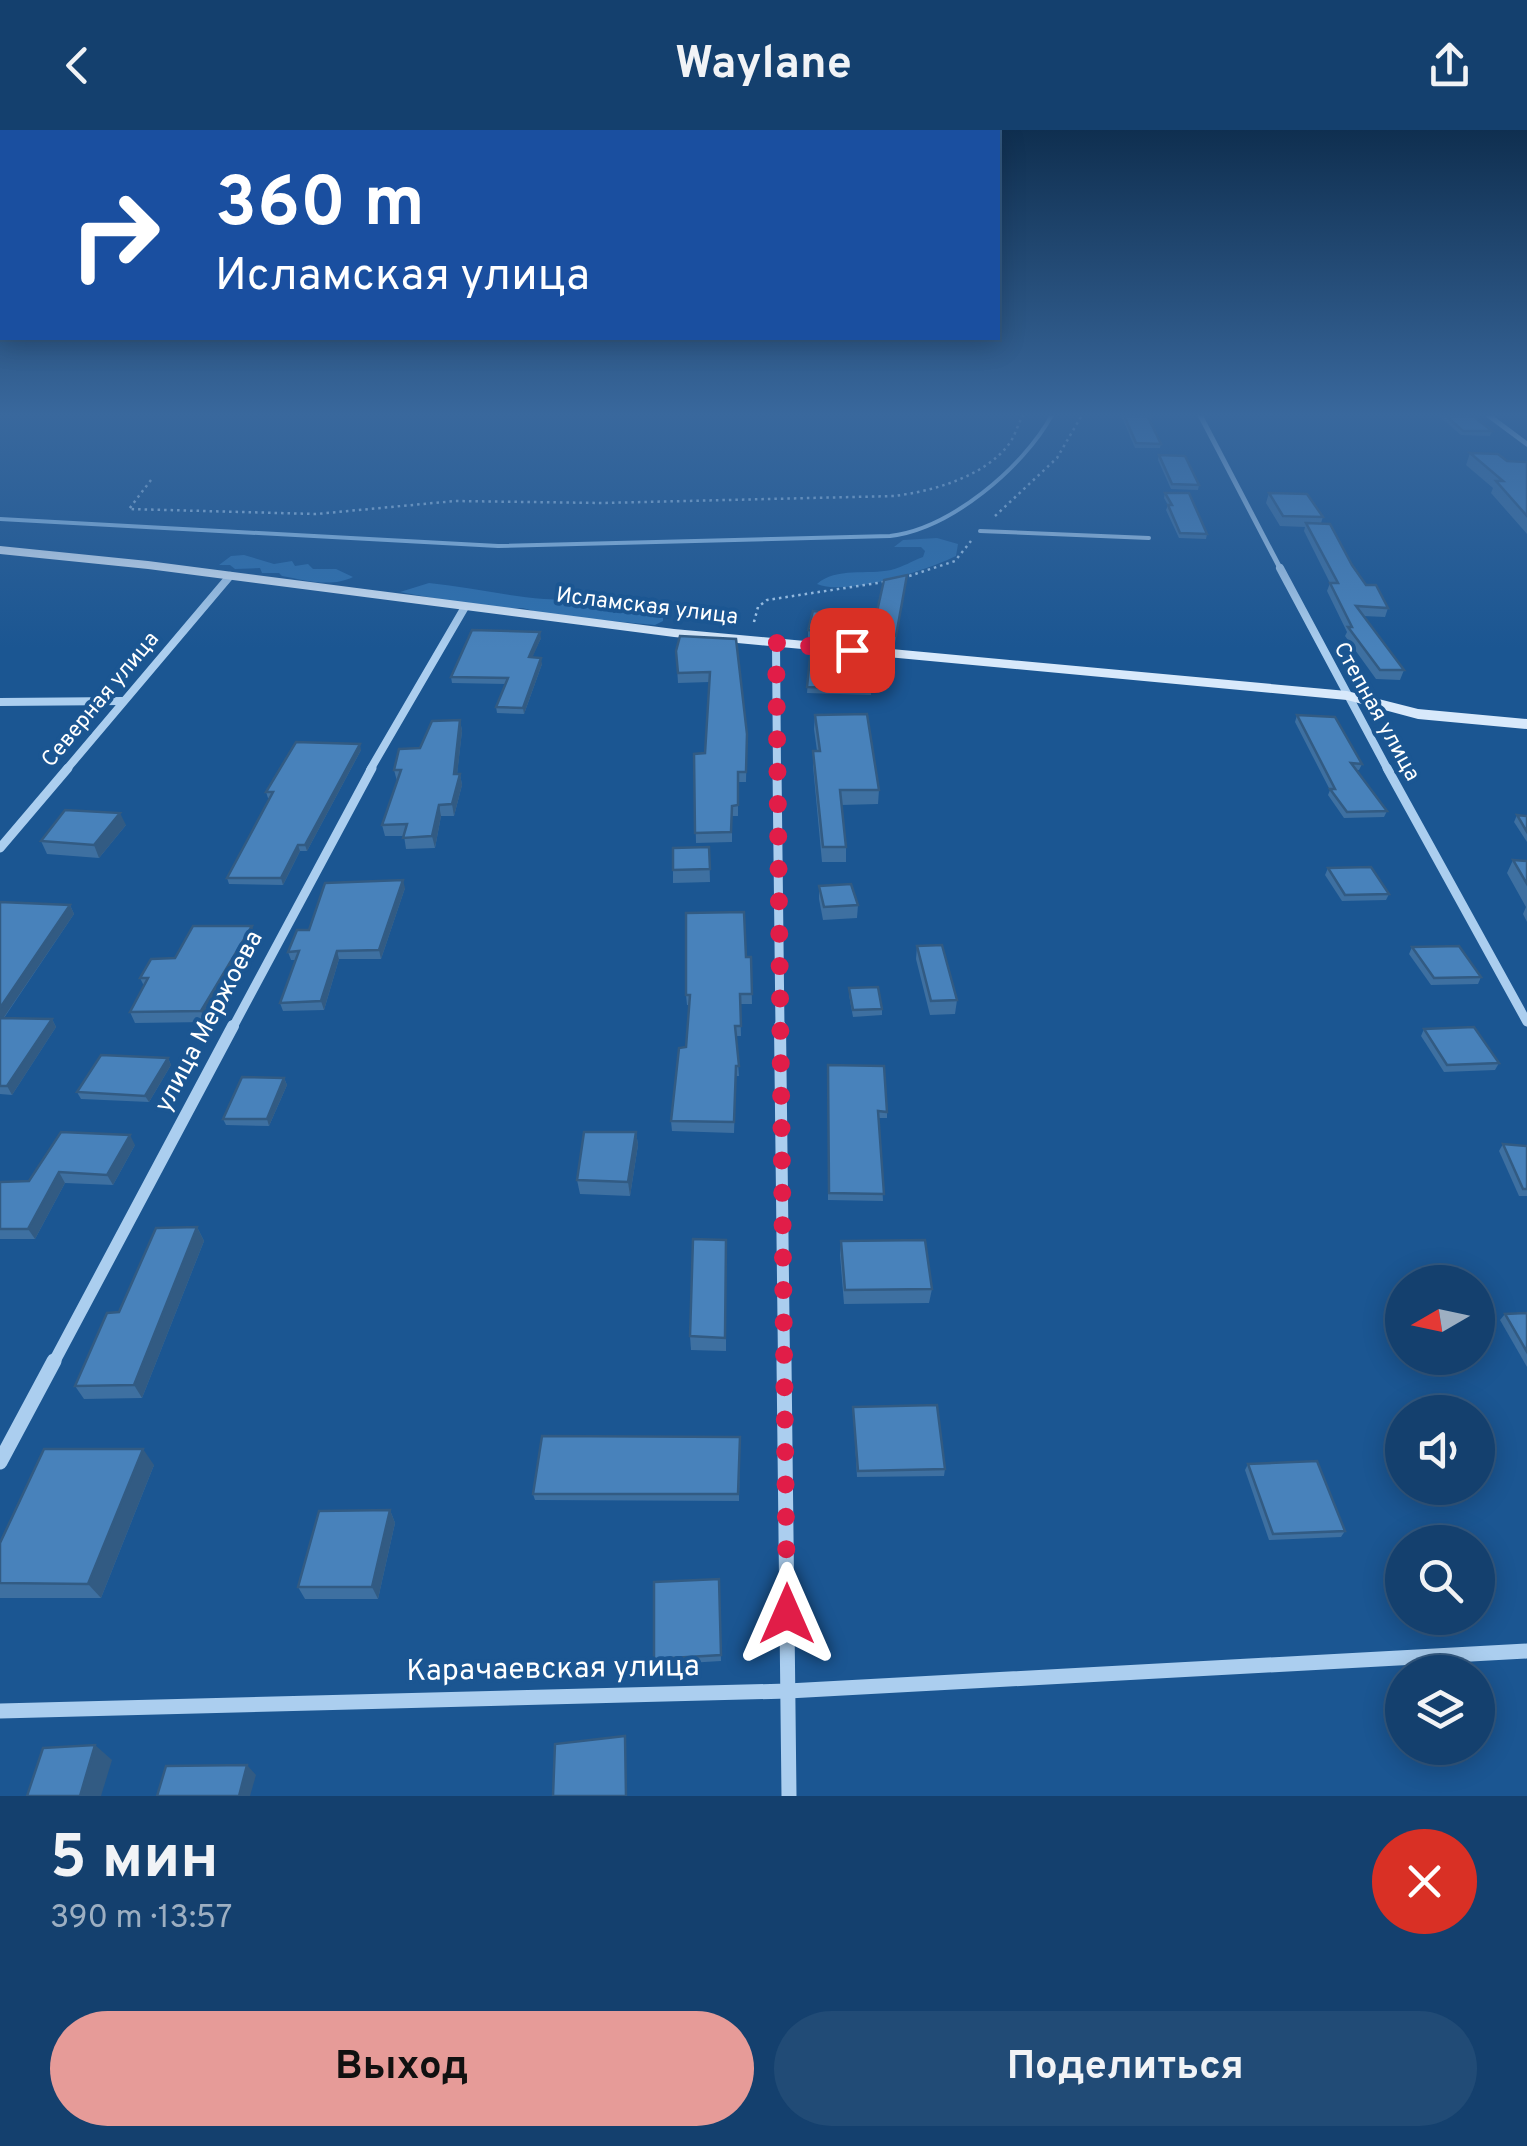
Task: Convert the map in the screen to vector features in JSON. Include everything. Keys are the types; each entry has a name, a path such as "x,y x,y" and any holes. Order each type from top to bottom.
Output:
{"street":[{"name":"Степная улица","path":"1241,493 1347,696 1527,1022"},
{"name":"Исламская улица","path":"0,550 748,641 1347,696 1418,714 1527,724"},
{"name":"Северная улица","path":"0,848 230,576"},
{"name":"улица Мержоева","path":"0,1462 388,739 465,606"},
{"path":"776,643 790,1796"},
{"path":"0,702 122,701"},
{"name":"Карачаевская улица","path":"0,1711 788,1691 1527,1651"}],"lane":[{"path":"980,531 1149,538"}],"path":[{"path":"141,493 129,509 316,514 455,500 602,503 916,493"},
{"path":"902,578 956,561 1019,493"},
{"path":"748,641 758,607 767,600 886,582"}],"shaded area":[{"path":"937,538 958,544 956,556 909,574 867,584 817,584 833,575 900,567 923,557 925,551 921,547 894,547 903,540"},
{"path":"244,555 274,564 292,561 295,566 336,569 353,577 318,582 262,573 260,568 219,565 231,556"},
{"path":"429,583 530,598 623,605 653,611 663,616 663,621 655,625 547,615 523,608 493,609 400,592"}],"building":[{"path":"1165,493 1189,493 1207,534 1180,533"},
{"path":"1269,493 1307,494 1323,517 1283,516"},
{"path":"1506,493 1527,493 1527,516"},
{"path":"1306,523 1330,524 1366,585 1376,585 1388,608 1356,606 1404,670 1380,670 1348,627 1352,627 1330,583 1338,583"},
{"path":"907,575 896,636 808,630 813,611 876,616 884,580"},
{"path":"472,630 540,632 529,657 541,658 523,708 496,707 508,678 451,677"},
{"path":"680,636 736,639 747,734 746,772 738,772 738,805 732,806 731,832 695,833 694,754 705,753 710,672 678,673 676,651"},
{"path":"811,648 872,653 871,689 807,687"},
{"path":"867,714 879,790 840,790 846,847 823,847 813,751 820,751 815,715"},
{"path":"1297,715 1335,717 1362,764 1351,763 1387,811 1347,812 1330,789 1335,789"},
{"path":"460,720 454,774 460,774 452,804 439,805 432,836 403,838 407,824 382,825 401,770 394,770 399,749 420,748 432,721"},
{"path":"296,742 360,744 305,845 298,845 281,878 227,878 273,792 266,792"},
{"path":"65,810 120,813 94,845 41,841"},
{"path":"1517,815 1527,816 1527,832"},
{"path":"709,847 710,869 673,870 673,848"},
{"path":"1513,860 1527,861 1527,884"},
{"path":"1371,867 1389,894 1345,895 1328,868"},
{"path":"403,880 379,950 337,951 321,1001 280,1003 299,951 288,952 297,930 309,930 325,883"},
{"path":"851,884 858,905 824,907 819,886"},
{"path":"0,902 70,905 0,1008"},
{"path":"744,912 752,994 740,994 741,1026 735,1026 739,1066 734,1122 671,1121 679,1048 686,1047 690,995 686,995 686,913"},
{"path":"193,926 252,926 201,1011 130,1012 148,978 140,978 151,959 175,958"},
{"path":"942,945 957,1000 931,1001 917,946"},
{"path":"1459,946 1481,977 1434,978 1412,947"},
{"path":"878,987 882,1009 853,1010 849,988"},
{"path":"0,1018 52,1019 7,1086 0,1086"},
{"path":"1474,1027 1499,1063 1447,1065 1424,1029"},
{"path":"101,1055 168,1058 145,1096 77,1092"},
{"path":"828,1065 884,1066 887,1112 878,1111 884,1194 829,1193"},
{"path":"242,1077 284,1078 267,1119 223,1119"},
{"path":"61,1132 130,1135 107,1175 59,1172 28,1229 0,1229 0,1182 29,1181"},
{"path":"584,1132 636,1132 628,1182 577,1180"},
{"path":"1503,1144 1527,1146 1527,1189 1523,1189"},
{"path":"197,1227 134,1385 75,1386 107,1313 119,1312 156,1228"},
{"path":"693,1239 726,1240 725,1338 690,1336"},
{"path":"925,1240 932,1289 845,1290 841,1241"},
{"path":"1527,1313 1527,1352 1505,1314"},
{"path":"937,1405 945,1469 858,1471 853,1407"},
{"path":"542,1436 740,1437 738,1494 533,1494"},
{"path":"44,1449 143,1449 88,1584 0,1583 0,1543"},
{"path":"1317,1461 1345,1531 1273,1534 1248,1464"},
{"path":"390,1510 372,1587 298,1587 319,1511"},
{"path":"719,1579 721,1655 654,1659 654,1582"},
{"path":"625,1736 626,1796 553,1796 555,1744"},
{"path":"95,1745 80,1796 27,1796 43,1748"},
{"path":"247,1765 239,1796 157,1796 166,1766"}],"waterway":[{"path":"0,519 498,546 890,536 937,522 983,493"}],"route":[{"path":"787,1614 776,643 852,650"}]}
